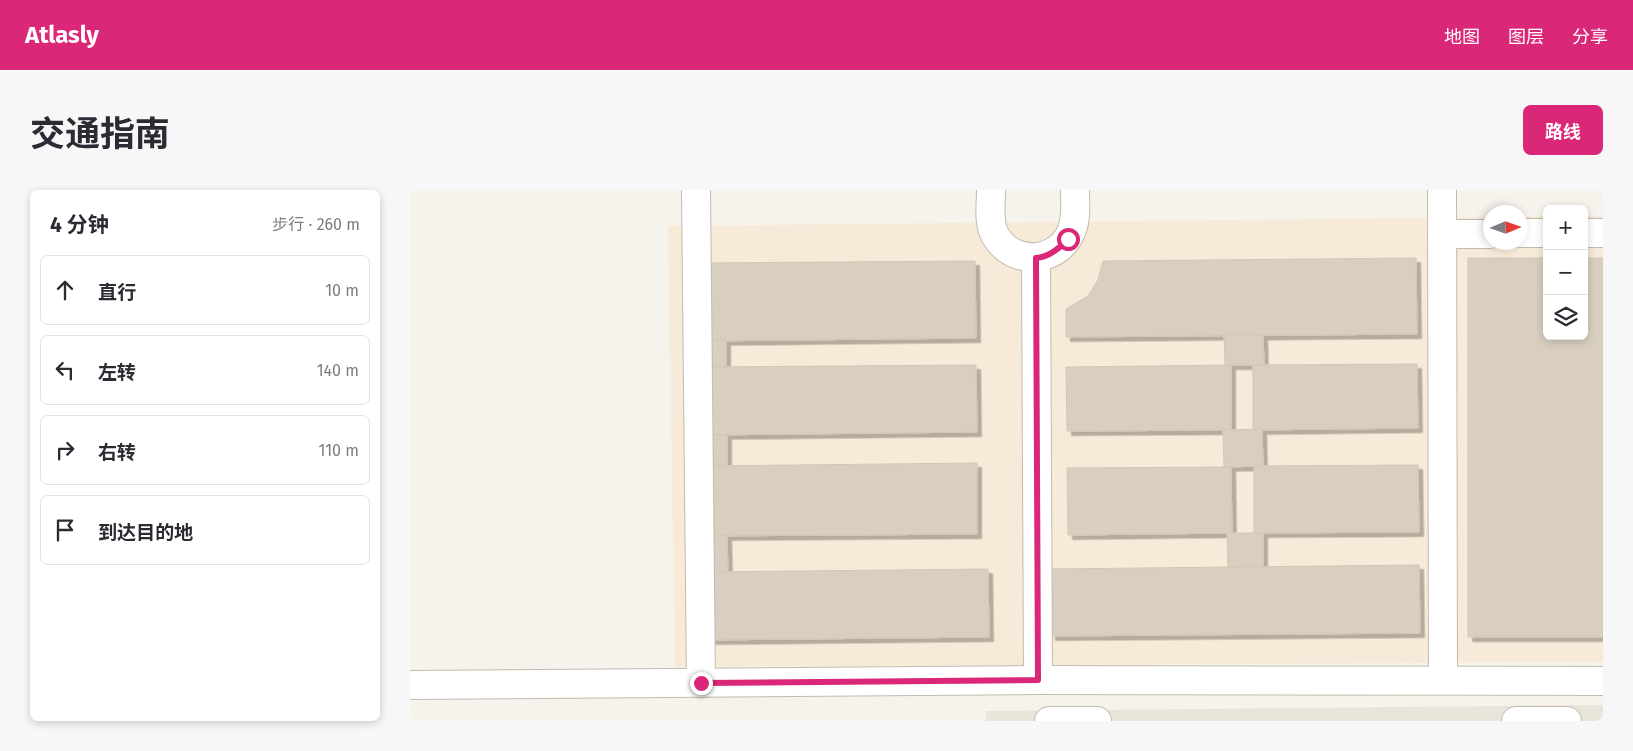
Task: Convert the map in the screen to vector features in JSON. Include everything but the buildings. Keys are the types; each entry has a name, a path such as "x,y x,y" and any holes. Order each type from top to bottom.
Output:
{"street":[{"path":"696,190 701,683"},
{"path":"991,190 991,223 994,234 1008,251 1019,256 1036,258 1052,253 1068,239 1074,219 1075,190"},
{"path":"1442,190 1443,679"},
{"path":"1528,234 1543,233"},
{"path":"1588,233 1603,233"},
{"path":"1442,234 1483,234"},
{"path":"1036,258 1038,680"},
{"path":"410,685 1038,680 1443,679 1603,681"},
{"path":"1049,721 1096,721"},
{"path":"1516,721 1567,721"}],"shaded area":[{"path":"1543,216 1543,340 1588,340 1588,216 1603,216 1603,662 675,667 668,226 1483,217 1483,250 1528,250 1528,217"},
{"path":"1603,705 1603,721 986,721 986,711"}],"route":[{"path":"701,683 1038,680 1036,258 1052,253 1068,239"}]}
